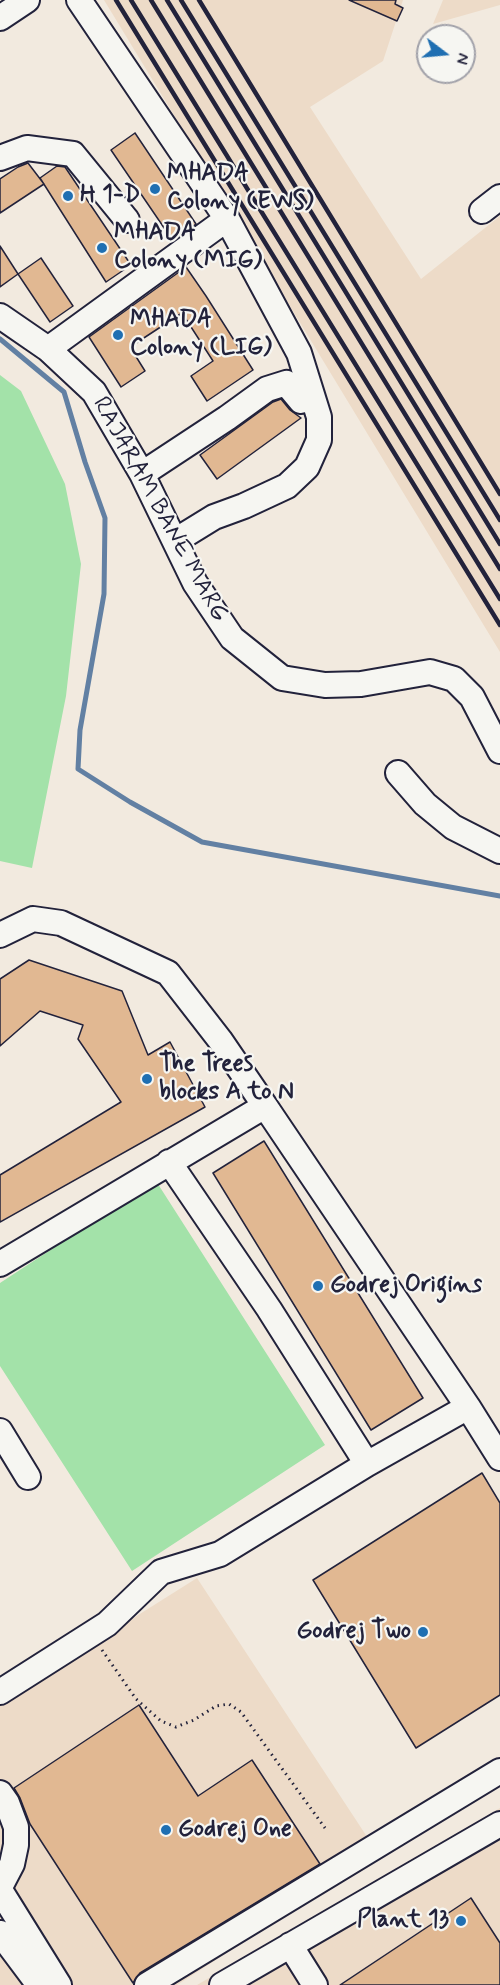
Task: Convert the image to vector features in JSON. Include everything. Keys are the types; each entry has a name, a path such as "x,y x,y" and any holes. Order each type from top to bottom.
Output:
{"street":[{"path":"0,18 27,0"},
{"path":"79,0 227,219 299,353 319,417 319,440 307,467 287,486 214,517 175,541"},
{"path":"0,158 27,148 73,154 127,220"},
{"path":"48,349 227,219"},
{"name":"RAJARAM BANE MARG","path":"0,316 48,349 94,392 141,474 195,583 232,638 282,678 325,685 361,684 429,672 454,679 472,697 500,751"},
{"path":"141,474 267,389 286,383 301,401"},
{"path":"398,773 425,804 453,827 500,851"},
{"path":"0,935 33,919 60,923 168,973 220,1040 500,1458"},
{"path":"0,1264 265,1106"},
{"path":"169,1162 269,1309 367,1464"},
{"path":"0,1692 106,1624 161,1572 220,1554 367,1464 468,1407"},
{"path":"0,1431 28,1477"},
{"path":"147,1985 500,1771"},
{"path":"0,1793 7,1803 16,1827 16,1845 12,1864 0,1888 59,1985"},
{"path":"222,1985 500,1824"},
{"path":"0,1933 39,1985"},
{"path":"290,1945 315,1985"}],"path":[{"path":"91,1634 136,1699 161,1721 176,1727 194,1720 216,1706 229,1704 241,1712 325,1828"}],"shaded area":[{"path":"104,0 403,0 383,61 310,107 421,279 500,216 500,652"},
{"path":"443,0 500,0 500,5 433,24"},
{"name":"Godrej One","path":"197,1578 379,1855 177,1985 0,1985 0,1702"},
{"path":"500,1808 500,1985 197,1985"}],"green space":[{"path":"0,375 21,391 65,484 81,564 66,696 32,868 0,861"},
{"path":"156,1181 325,1445 132,1571 0,1366 0,1283"}],"building":[{"path":"349,0 396,0 395,4 403,8 397,21"},
{"name":"MHADA Colony (EWS)","path":"135,133 196,224 173,241 111,150"},
{"path":"28,163 44,184 0,213 0,179"},
{"path":"57,166 65,167 131,265 106,282 40,178"},
{"path":"0,246 18,274 0,287"},
{"name":"MHADA Colony (MIG)","path":"41,258 73,306 50,322 18,274"},
{"name":"MHADA Colony (LIG)","path":"186,267 253,370 207,401 191,376 213,361 182,313 130,347 145,371 121,387 89,337"},
{"path":"281,399 301,418 217,479 200,455 273,402"},
{"name":"The Trees blocks A to N","path":"29,960 122,991 148,1055 170,1042 205,1107 0,1222 0,1175 121,1102 78,1039 83,1025 40,1011 0,1046 0,979"},
{"name":"Godrej Origins","path":"264,1141 423,1398 371,1430 213,1173"},
{"name":"Godrej Two","path":"482,1473 500,1503 500,1695 416,1748 313,1580"},
{"name":"Godrej One","path":"139,1705 198,1796 252,1760 320,1864 140,1973 133,1983 30,1824 14,1788"},
{"name":"Plant 13","path":"471,1898 500,1943 500,1985 340,1985"}],"waterway":[{"path":"0,339 64,392 105,518 104,594 80,730 78,769 130,802 202,842 500,896"}],"railway":[{"path":"116,0 500,625"},
{"path":"131,0 500,599"},
{"path":"151,0 500,569"},
{"path":"167,0 500,544"},
{"path":"181,0 500,520"},
{"path":"199,0 500,494"}],"place":[{"name":"MHADA Colony (EWS)","path":"155,189"},
{"name":"H 1-D","path":"68,196"},
{"name":"MHADA Colony (MIG)","path":"102,248"},
{"name":"MHADA Colony (LIG)","path":"118,335"},
{"name":"The Trees blocks A to N","path":"147,1079"},
{"name":"Godrej Origins","path":"318,1286"},
{"name":"Godrej Two","path":"423,1632"},
{"name":"Godrej One","path":"166,1830"},
{"name":"Plant 13","path":"461,1921"}]}
